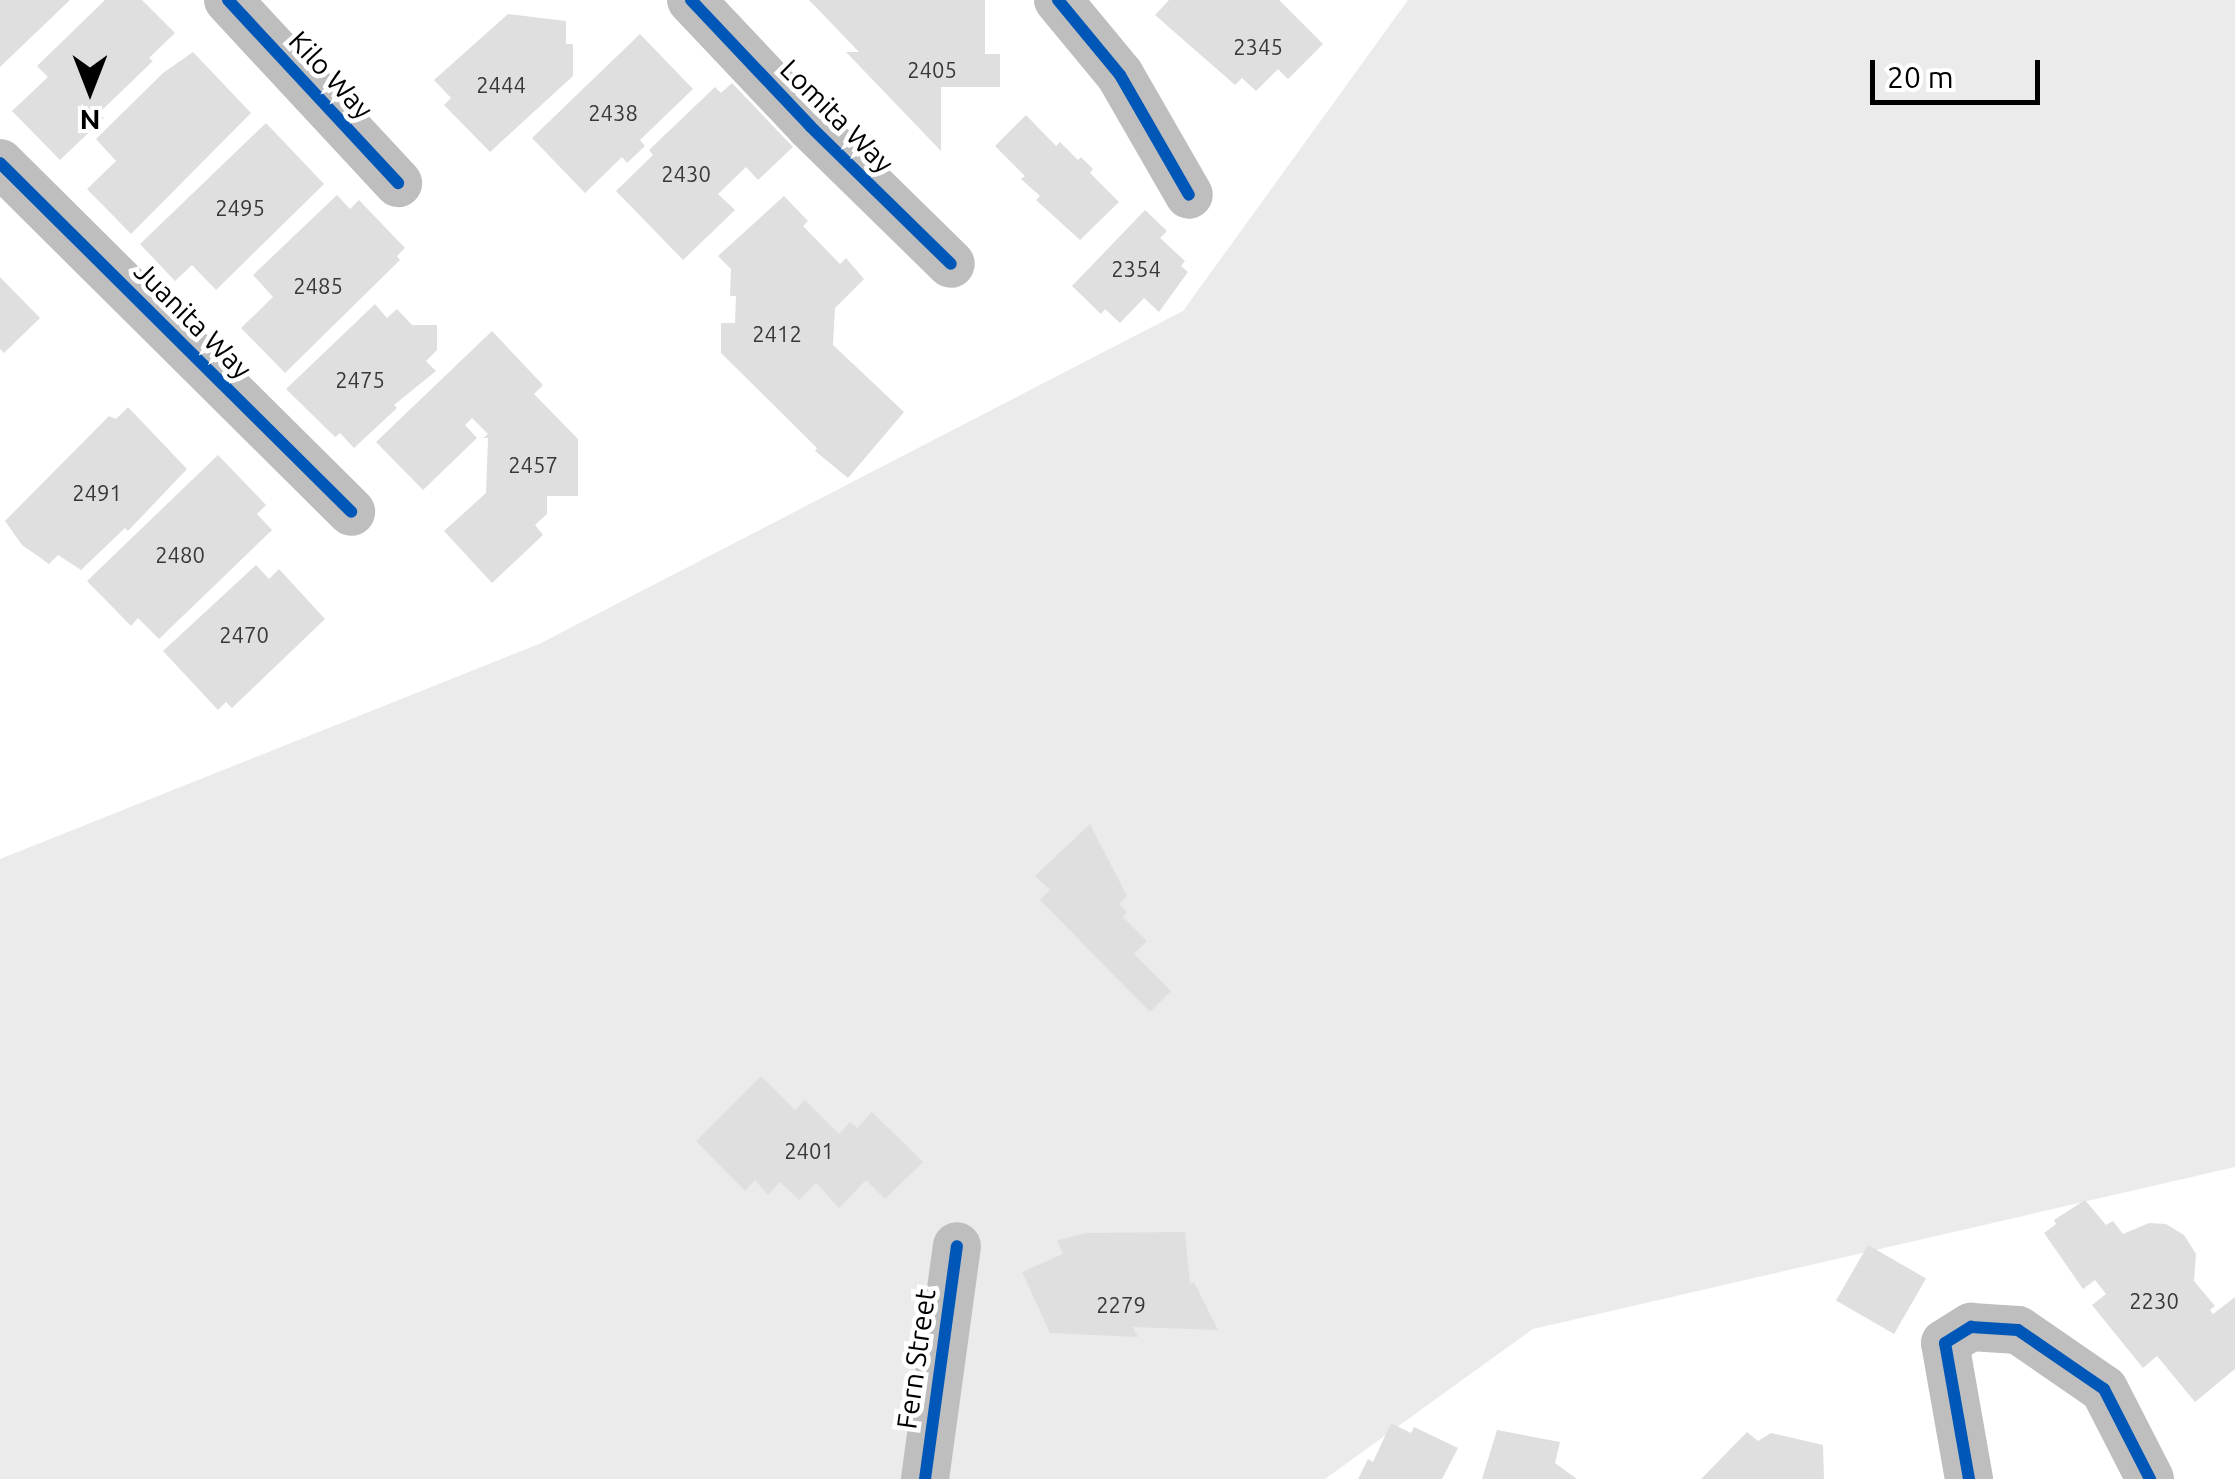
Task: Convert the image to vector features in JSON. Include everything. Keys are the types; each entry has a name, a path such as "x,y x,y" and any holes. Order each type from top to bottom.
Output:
{"street":[{"name":"Kilo Way","path":"228,0 398,183"},
{"name":"Lomita Way","path":"690,0 810,126 951,264"},
{"path":"1058,0 1120,76 1190,196"},
{"name":"Juanita Way","path":"0,163 351,512"},
{"name":"Fern Street","path":"924,1479 957,1246"},
{"path":"1969,1479 1945,1342 1971,1327 2018,1330 2104,1388 2150,1479"}],"shaded area":[{"path":"1408,0 2235,0 2235,1167 1533,1329 1325,1479 0,1479 0,859 539,644 1183,311"}],"building":[{"path":"0,0 70,0 0,67"},
{"path":"105,0 142,0 175,33 149,58 153,61 99,113 104,118 60,160 12,111 48,77 37,66"},
{"path":"809,0 985,0 985,54 1000,54 1000,87 941,87 941,151 846,52 859,52"},
{"path":"1169,0 1279,0 1323,44 1288,79 1278,69 1256,91 1242,78 1235,85 1155,15"},
{"path":"508,14 566,21 566,44 573,44 573,76 490,152 444,105 451,98 434,80"},
{"path":"640,34 693,89 640,140 645,146 627,163 622,157 585,193 532,138"},
{"path":"193,52 251,113 131,234 87,189 116,161 96,139 163,73"},
{"path":"732,83 793,147 758,180 746,167 718,194 735,210 683,260 616,191 653,155 649,150 715,87 721,93"},
{"path":"1026,115 1056,146 1060,142 1078,160 1081,157 1093,169 1090,173 1119,202 1080,240 1036,200 1040,196 1021,179 1025,176 995,146"},
{"path":"266,123 324,184 216,290 192,265 175,281 140,244"},
{"path":"337,195 350,209 359,200 405,248 397,256 400,260 285,373 241,328 273,297 253,275"},
{"path":"784,196 808,221 803,226 840,264 846,258 864,279 835,308 833,345 904,412 848,478 815,451 817,448 721,353 721,323 735,323 736,296 730,296 731,269 718,256"},
{"path":"1145,210 1167,231 1160,238 1185,261 1181,266 1188,272 1159,312 1144,298 1120,323 1105,309 1101,314 1072,286"},
{"path":"0,277 40,318 4,353 0,349"},
{"path":"375,304 387,318 397,309 412,325 437,325 437,350 426,361 436,371 394,405 397,408 354,448 340,433 335,437 286,389"},
{"path":"492,331 543,385 534,394 578,439 578,496 547,496 547,514 535,525 543,535 492,583 444,531 486,493 488,438 483,438 488,434 472,418 465,425 477,438 423,490 376,442"},
{"path":"128,407 187,469 128,531 125,528 81,570 58,555 49,564 22,545 5,521 109,416 116,419"},
{"path":"218,455 266,505 257,514 272,530 159,639 138,618 131,626 87,581"},
{"path":"256,565 269,579 279,569 325,619 232,708 226,702 218,710 163,651"},
{"path":"1090,824 1127,896 1119,904 1127,912 1123,917 1147,941 1134,954 1171,991 1150,1012 1040,900 1050,890 1035,876"},
{"path":"761,1076 795,1110 805,1100 839,1134 850,1122 857,1128 872,1112 923,1162 885,1199 866,1180 839,1208 816,1183 799,1200 780,1182 768,1195 755,1180 745,1191 696,1141"},
{"path":"2085,1200 2106,1225 2113,1221 2123,1234 2149,1223 2166,1224 2184,1235 2196,1254 2194,1281 2215,1306 2210,1310 2213,1314 2235,1297 2235,1369 2195,1402 2157,1356 2143,1368 2092,1305 2106,1294 2095,1280 2083,1289 2044,1233 2056,1224 2054,1220"},
{"path":"1185,1232 1190,1284 1194,1282 1218,1330 1133,1327 1138,1337 1050,1333 1022,1272 1063,1254 1057,1240 1087,1233"},
{"path":"1868,1245 1926,1278 1894,1334 1836,1300"},
{"path":"1391,1423 1411,1433 1414,1427 1458,1448 1442,1479 1358,1479 1368,1459 1373,1462"},
{"path":"1497,1430 1560,1442 1555,1463 1577,1479 1482,1479"},
{"path":"1747,1432 1758,1441 1771,1433 1823,1445 1824,1479 1701,1479"}],"cycle path":[{"path":"228,0 398,183"},
{"path":"691,0 810,126 951,264"},
{"path":"1058,0 1120,75 1189,195"},
{"path":"0,163 351,512"},
{"path":"925,1479 957,1246"},
{"path":"1969,1479 1945,1343 1971,1327 2018,1330 2104,1389 2150,1479"}]}
